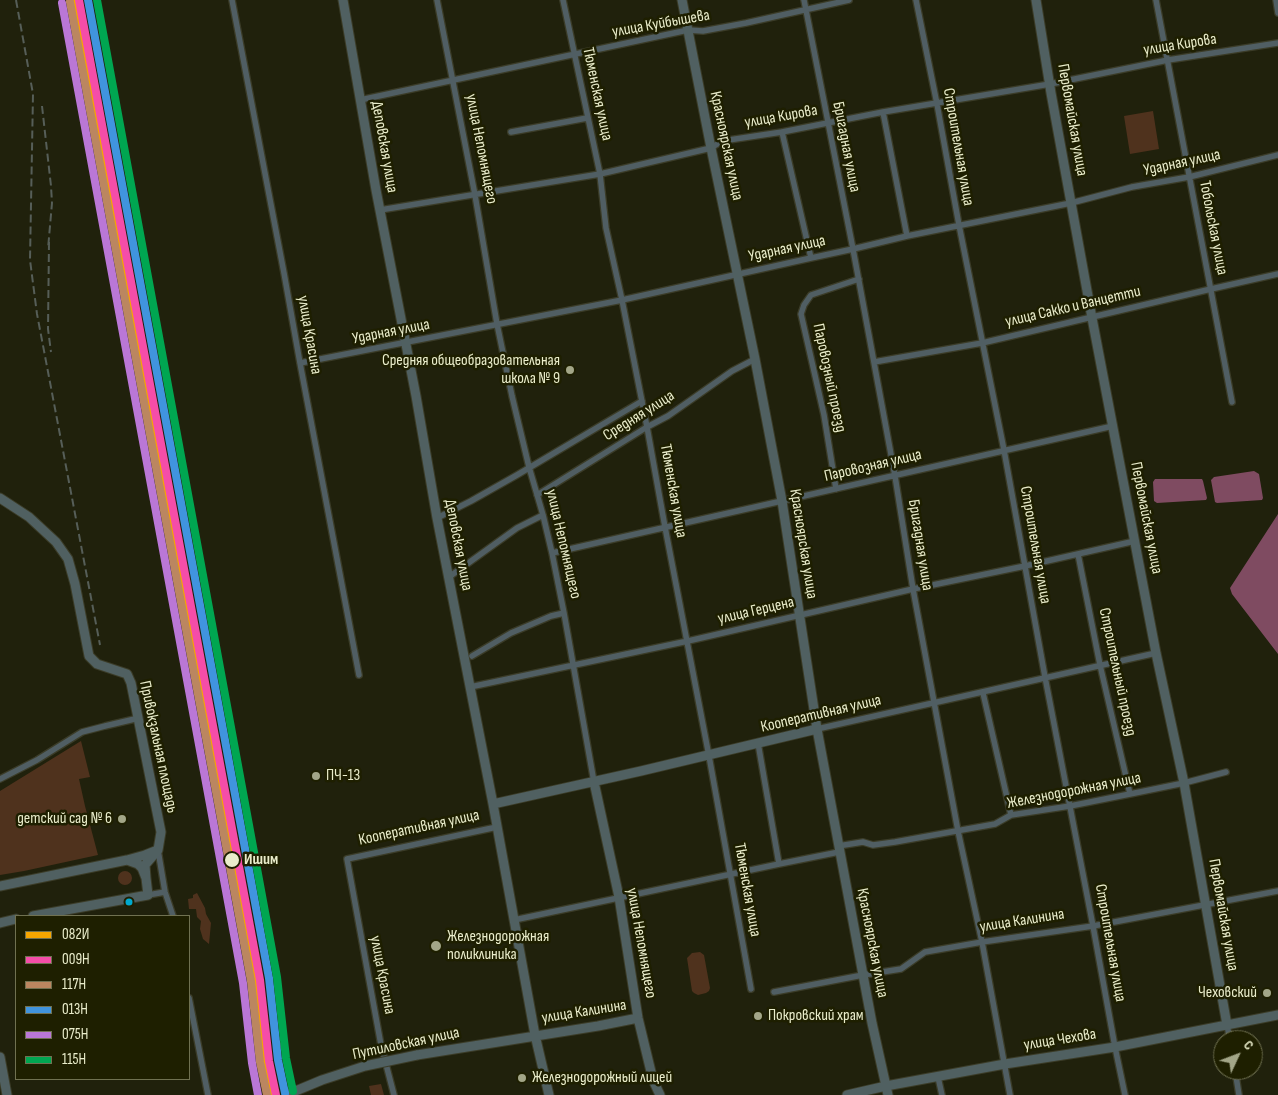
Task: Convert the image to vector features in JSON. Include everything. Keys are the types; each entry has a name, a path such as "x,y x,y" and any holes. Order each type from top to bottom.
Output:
{"main road":[{"name":"Деповская улица","path":"342,0 437,518 493,804 535,1035 549,1095"},
{"name":"Красноярская улица","path":"682,0 782,501 817,729 872,1024 887,1091"},
{"name":"Первомайская улица","path":"1036,0 1092,318 1156,653 1184,783 1227,1024"},
{"name":"Привокзальная площадь","path":"0,498 36,524 56,542 68,559 75,584 89,656 97,664 127,674 139,718 161,832 158,850"},
{"name":"Кооперативная улица","path":"493,804 709,756 817,729"},
{"name":"улица Непомнящего","path":"594,782 618,897 638,1018 653,1080 660,1095"},
{"path":"0,886 127,860 158,850"},
{"path":"38,915 148,895 145,865 158,850"},
{"path":"127,860 138,864 146,878"},
{"path":"0,923 15,920"},
{"name":"улица Чехова","path":"847,1095 887,1091 938,1077 1005,1064 1114,1047 1227,1024 1278,1016"},
{"name":"улица Калинина","path":"535,1035 638,1018"},
{"name":"Путиловская улица","path":"286,1095 322,1080 364,1066 535,1035"},
{"path":"0,1056 4,1091"}],"street":[{"name":"улица Красина","path":"232,0 358,676"},
{"name":"улица Непомнящего","path":"437,0 512,396 552,553 594,782"},
{"name":"Тюменская улица","path":"563,0 600,174 606,228 622,300 688,641 750,989"},
{"name":"Бригадная улица","path":"804,0 859,279 895,476 913,589 1010,1095"},
{"name":"улица Куйбышева","path":"360,100 688,30 703,31 720,28 849,0"},
{"name":"Строительная улица","path":"916,0 1004,450 1114,1047 1125,1095"},
{"name":"Тобольская улица","path":"1156,0 1232,402"},
{"path":"1276,0 1278,13"},
{"name":"улица Кирова","path":"380,210 475,196 600,174 711,148 722,141 1050,84 1168,60 1278,44"},
{"path":"883,112 906,236"},
{"path":"510,132 587,118"},
{"path":"782,132 811,258"},
{"name":"Ударная улица","path":"300,363 622,300 906,236 1071,204 1132,187 1189,177 1278,155"},
{"name":"улица Сакко и Ванцетти","path":"874,362 982,343 1278,274"},
{"name":"Паровозный проезд","path":"836,489 824,415 801,314 804,305 811,295 859,279"},
{"name":"Средняя улица","path":"537,496 647,427 668,416 732,372 755,359"},
{"path":"437,518 471,501 642,401"},
{"name":"Паровозная улица","path":"552,553 1113,426"},
{"path":"449,577 516,528 543,515"},
{"name":"улица Герцена","path":"470,687 688,641 913,589 1135,541"},
{"name":"Строительный проезд","path":"1078,554 1100,665 1130,794"},
{"path":"472,656 511,633 551,616 564,613"},
{"name":"Кооперативная улица","path":"817,729 1156,653"},
{"path":"983,693 1010,815"},
{"path":"0,779 37,760 82,732 139,718"},
{"path":"758,743 779,864"},
{"name":"Железнодорожная улица","path":"514,920 779,864 863,842 873,844 895,842 995,824 1010,815 1070,806 1184,783 1226,772"},
{"name":"Кооперативная улица","path":"347,859 497,826"},
{"name":"Привокзальная площадь","path":"158,850 165,892 173,915"},
{"name":"улица Красина","path":"347,859 381,1045 394,1095"},
{"name":"улица Калинина","path":"774,992 863,974 901,969 926,952 1093,926 1278,891"},
{"path":"148,895 165,892"},
{"path":"190,1003 208,1095"},
{"name":"Первомайская улица","path":"1227,1024 1228,1030"},
{"path":"938,1077 942,1095"},
{"path":"1237,1080 1239,1095"}],"shaded area":[{"path":"1153,111 1159,149 1130,154 1124,116"},
{"path":"1254,471 1259,474 1262,500 1215,502 1211,480 1214,477"},
{"path":"1155,479 1202,479 1207,498 1206,500 1157,503 1154,501 1153,482"},
{"path":"1278,514 1278,654 1232,594 1230,588"},
{"path":"81,741 90,777 79,779 98,855 0,875 0,791"},
{"path":"125,871 130,873 132,878 130,883 125,885 120,883 118,878 120,873"},
{"path":"197,893 211,923 209,944 203,939 200,929 201,921 197,917 196,909 189,909 188,899 193,898 193,895"},
{"path":"700,952 704,955 710,988 706,993 698,995 692,991 687,958 692,953"},
{"path":"381,1084 384,1095 371,1095 369,1086"}],"railway":[{"path":"16,0 33,94 30,260 37,314 100,645"},
{"path":"42,106 52,203 48,249"},
{"path":"49,242 48,329 51,352"},
{"path":"270,1008 295,1095"}],"transit line":[{"name":"082И","path":"76,0 118,228 141,373 256,986 270,1095"},
{"name":"009Н","path":"79,0 260,980 269,1061 276,1095"},
{"name":"013Н","path":"88,0 269,978 278,1060 285,1093"},
{"name":"115Н","path":"97,0 277,977 286,1058 293,1091"},
{"name":"117Н","path":"70,2 251,981 260,1062 267,1095"},
{"name":"075Н","path":"62,3 243,983 252,1063 258,1095"}],"place":[{"name":"Средняя общеобразовательная школа № 9","path":"570,370"},
{"name":"ПЧ-13","path":"316,776"},
{"name":"детский сад № 6","path":"122,819"},
{"name":"Ишим","path":"232,860"},
{"name":"Железнодорожная поликлиника","path":"436,946"},
{"name":"Чеховский","path":"1267,993"},
{"name":"Покровский храм","path":"758,1016"},
{"name":"Железнодорожный лицей","path":"522,1078"}]}
